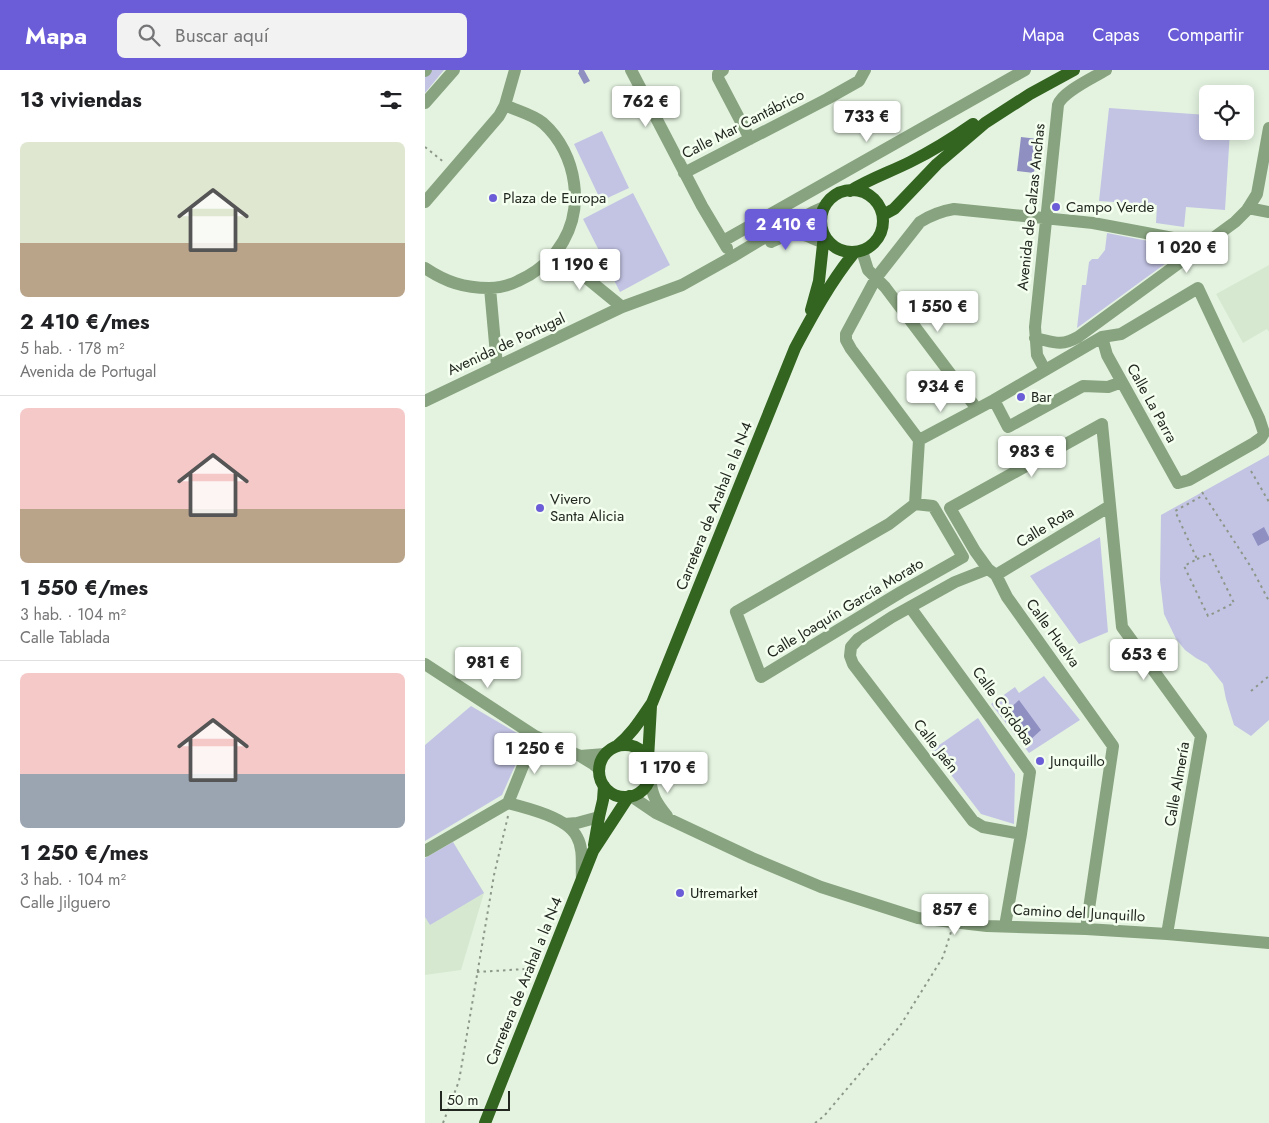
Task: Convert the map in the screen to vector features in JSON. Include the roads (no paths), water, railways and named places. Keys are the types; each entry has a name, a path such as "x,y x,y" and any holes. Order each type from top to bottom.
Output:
{"main road":[{"path":"850,190 867,194 874,200 883,215 883,226 879,237 872,246 858,252 840,250 825,240 821,214 829,201 842,192 850,190 939,147 1058,70"},
{"path":"883,215 894,209 937,164 985,123 1030,94 1075,70"},
{"name":"Carretera de Arahal a la N-4","path":"809,322 819,281 825,240"},
{"name":"Carretera de Arahal a la N-4","path":"617,746 627,738 652,703 795,348 839,272 858,252"},
{"name":"Carretera de Arahal a la N-4","path":"648,759 652,703"},
{"path":"624,745 638,748 648,759 651,770 646,786 630,796 615,794 609,791 600,778 601,761 610,749 617,746 624,745"},
{"name":"Carretera de Arahal a la N-4","path":"485,1123 593,851 604,786"},
{"name":"Carretera de Arahal a la N-4","path":"593,851 630,796"}],"street":[{"path":"425,103 454,70"},
{"path":"425,202 499,116 505,105 515,70"},
{"path":"631,70 702,206 723,241 735,256"},
{"path":"723,70 718,74 718,78 750,139"},
{"name":"Calle Mar Cantábrico","path":"684,173 859,81 865,70"},
{"path":"723,241 1025,70"},
{"name":"Avenida de Calzas Anchas","path":"1045,370 1037,355 1035,327 1057,110 1059,101 1065,94 1106,70"},
{"path":"425,268 440,278 471,287 490,288 507,285 528,277 538,270 556,253 564,240 575,209 575,187 570,163 558,141 542,123 532,116 505,105"},
{"path":"1035,338 1059,344 1069,342 1078,337 1235,222 1248,208 1257,194 1265,169 1269,128"},
{"name":"Avenida de Portugal","path":"425,401 622,307 682,285 824,207"},
{"path":"1248,208 1269,212"},
{"path":"915,504 919,440 851,348 846,340 846,334 875,278 920,222 939,212 954,209 1093,223 1205,244"},
{"name":"Avenida de Portugal","path":"735,256 785,236 798,234 825,240"},
{"path":"858,252 868,270 885,287 977,409"},
{"path":"556,253 622,307"},
{"path":"490,288 497,366"},
{"name":"Calle La Parra","path":"1198,288 1259,418 1264,433 1254,443 1189,480 1178,483 1122,382 1107,355 1102,337 1121,334 1198,288"},
{"path":"919,440 994,400 1102,337"},
{"path":"994,400 1008,427 1083,386 1108,387 1122,382"},
{"name":"Calle Almería","path":"950,508 1102,424 1122,627 1201,736 1167,934"},
{"name":"Calle Joaquín García Morato","path":"915,504 933,506 963,557 901,592 761,677 736,612 889,524 915,504"},
{"name":"Calle Rota","path":"851,647 858,639 955,582 992,572 1111,506"},
{"name":"Calle Huelva","path":"950,508 975,551 992,572 1007,597 1113,746 1086,929"},
{"name":"Calle Córdoba","path":"910,607 1030,772 1005,926"},
{"name":"Calle Jaén","path":"851,647 850,656 853,664 973,821 983,827 1021,834"},
{"path":"425,664 535,736 580,756 599,770"},
{"path":"425,851 509,803 535,736"},
{"path":"580,756 605,754"},
{"path":"650,778 651,791 668,818"},
{"name":"Camino del Junquillo","path":"630,796 656,813 752,858 821,887 917,918 987,926 1086,929 1269,943"},
{"path":"509,803 534,810 565,824 577,836 581,846 582,879"},
{"path":"565,824 599,817"}],"place":[{"name":"Plaza de Europa","path":"493,198"},
{"name":"Campo Verde","path":"1056,207"},
{"name":"Bar","path":"1021,397"},
{"name":"Vivero Santa Alicia","path":"540,508"},
{"name":"Junquillo","path":"1040,761"},
{"name":"Utremarket","path":"680,893"}]}
